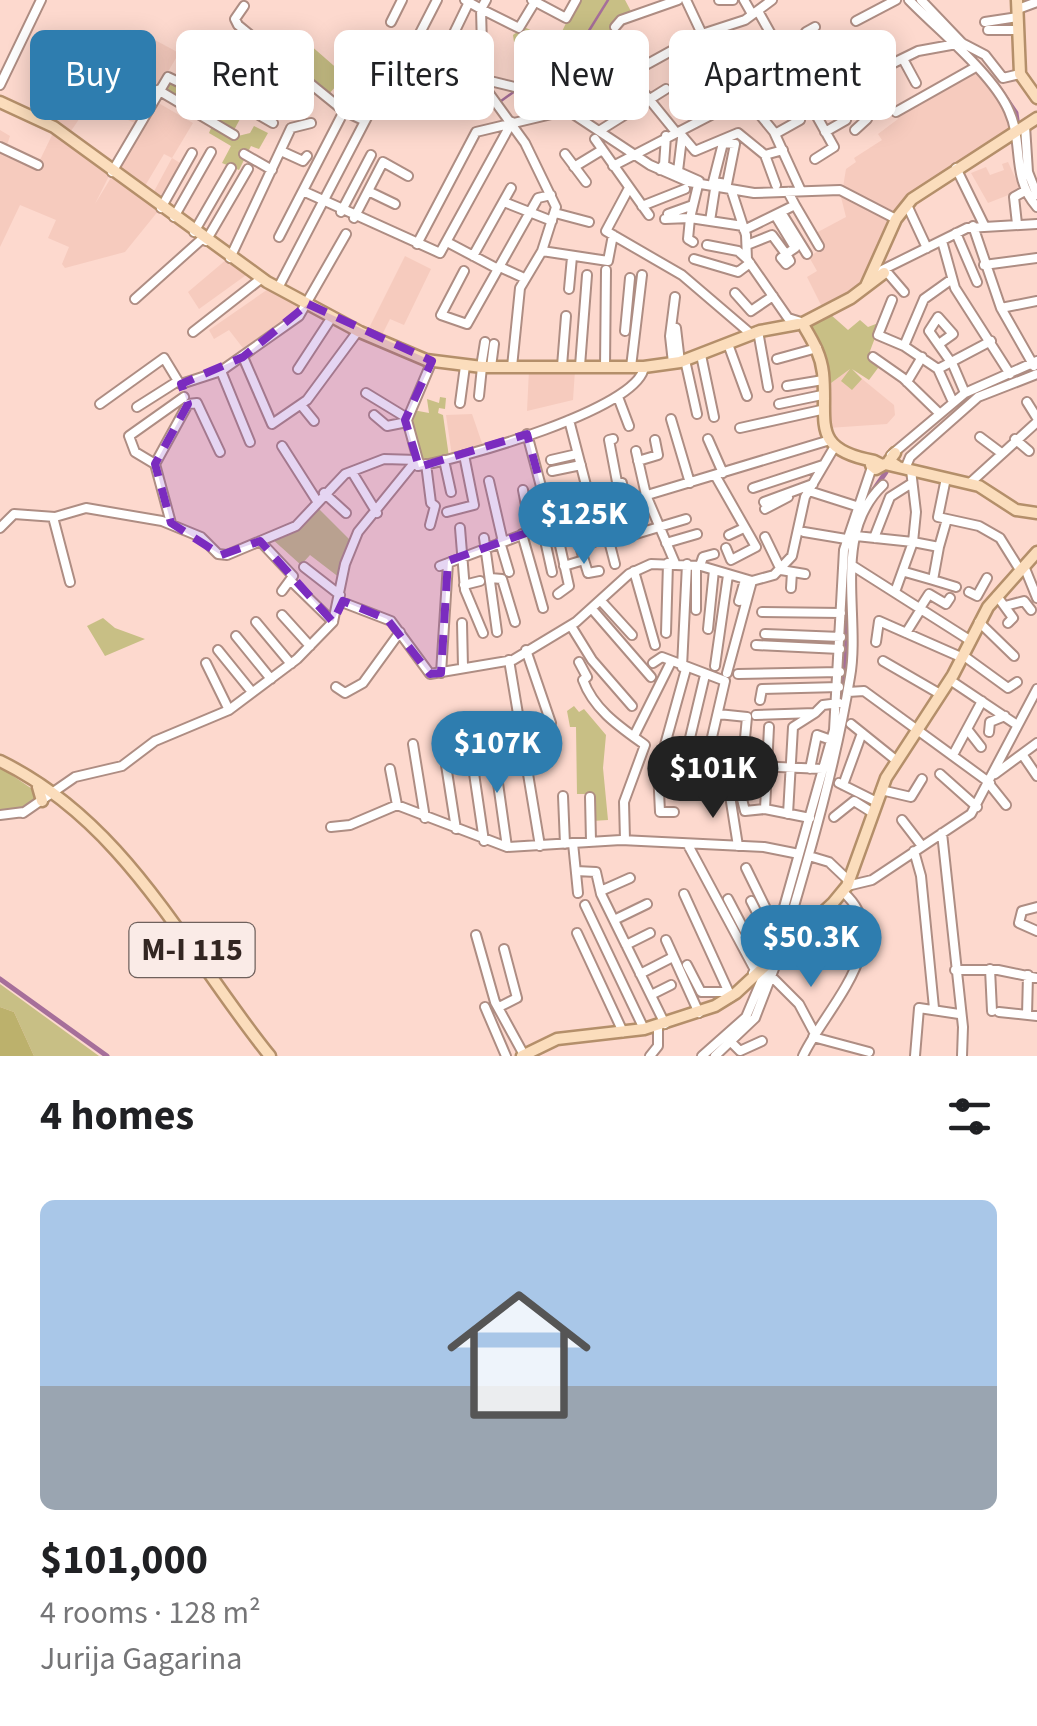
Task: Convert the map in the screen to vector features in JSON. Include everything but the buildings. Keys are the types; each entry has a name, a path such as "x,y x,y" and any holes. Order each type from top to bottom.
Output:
{"main road":[{"path":"1017,9 1020,74 1035,93"},
{"path":"0,102 46,122 230,258 278,288 358,331 432,361 485,367 644,367 679,362 754,333 797,325 817,316 866,286 881,271 896,219 906,205 956,168 1037,118"},
{"path":"797,325 814,344 824,380 821,410 832,443 861,458 986,489 1016,510 1037,512"},
{"path":"523,1055 564,1038 644,1029 699,1013 754,974 783,940 846,886 897,761 950,680 979,622 1030,561"},
{"name":"M-I 115","path":"0,763 53,794 113,846 270,1056"}],"street":[{"path":"0,85 41,0"},
{"path":"391,22 402,0"},
{"path":"422,30 437,0"},
{"path":"456,30 467,1 483,4 520,28 535,0 566,18 576,0"},
{"path":"615,27 621,20 678,0"},
{"path":"686,0 700,30"},
{"path":"719,0 733,0"},
{"path":"744,0 768,30"},
{"path":"712,30 755,13 772,0"},
{"path":"856,21 896,0"},
{"path":"908,0 958,45 985,55 1003,78 1020,74"},
{"path":"920,0 1003,98 1021,129 1028,172 1037,195"},
{"path":"1018,30 986,26 1037,2"},
{"path":"483,4 483,30"},
{"path":"244,6 236,19 238,25 334,103"},
{"path":"809,30 815,26"},
{"path":"896,63 933,46 958,45"},
{"path":"0,57 11,62"},
{"path":"903,59 916,83"},
{"path":"896,112 974,68"},
{"path":"112,172 166,78 187,86 202,82 273,122"},
{"path":"649,98 666,89"},
{"path":"158,90 234,135"},
{"path":"494,97 512,122 551,196 553,218 542,251 524,278 514,322 512,367"},
{"path":"649,99 697,151 742,133 765,155 776,185"},
{"path":"279,237 339,120"},
{"path":"417,244 476,132 520,120"},
{"path":"579,120 597,135 698,185 715,189 850,192 896,219"},
{"path":"597,135 618,120"},
{"path":"613,166 666,136 706,120"},
{"path":"764,120 784,150 801,191"},
{"path":"775,134 800,120"},
{"path":"815,159 834,149 820,120"},
{"path":"825,132 846,120"},
{"path":"855,130 866,120"},
{"path":"278,288 365,121"},
{"path":"230,258 290,128 311,122"},
{"path":"303,191 354,218 440,254 512,122"},
{"path":"1021,129 1025,191 1037,208"},
{"path":"678,170 679,134"},
{"path":"597,135 602,150 649,215"},
{"path":"662,168 666,136"},
{"path":"694,258 738,272 748,261 744,228 729,189 735,144 722,143 713,182 729,189"},
{"path":"0,147 38,164"},
{"path":"281,150 304,161 307,156"},
{"path":"574,167 602,150"},
{"path":"765,155 784,150"},
{"path":"174,217 211,152"},
{"path":"161,208 192,153"},
{"path":"244,154 272,170"},
{"path":"565,154 586,182"},
{"path":"341,212 371,155"},
{"path":"354,218 383,162 408,176"},
{"path":"201,237 230,168"},
{"path":"662,168 696,177 698,185 688,239 693,242"},
{"path":"956,168 958,182 984,226"},
{"path":"135,299 201,237 248,169"},
{"path":"474,256 510,188"},
{"path":"629,188 605,228 682,275 754,333 768,387"},
{"path":"710,221 715,189"},
{"path":"642,206 685,190"},
{"path":"368,191 395,204"},
{"path":"1017,224 1014,198 1025,191"},
{"path":"788,192 819,246"},
{"path":"464,271 441,315 469,324 539,196 551,196"},
{"path":"504,202 553,218 589,222"},
{"path":"694,204 666,217 744,228 795,204"},
{"path":"906,205 927,248"},
{"path":"778,213 807,254"},
{"path":"747,245 772,234 786,254 795,248 778,213"},
{"path":"792,230 806,222"},
{"path":"904,292 881,271 973,226 1037,224"},
{"path":"973,226 1001,308 1036,367"},
{"path":"956,233 977,282"},
{"path":"138,407 179,382 221,371 257,342 275,337 308,304 346,234"},
{"path":"605,366 607,266 612,235"},
{"path":"942,240 952,279 1010,374"},
{"path":"447,242 524,278"},
{"path":"707,245 738,250 797,325"},
{"path":"542,251 607,266"},
{"path":"569,288 572,257"},
{"path":"984,265 1037,258"},
{"path":"580,366 587,275"},
{"path":"631,367 642,275"},
{"path":"193,332 262,278"},
{"path":"625,332 630,278"},
{"path":"904,346 924,299 952,279"},
{"path":"735,293 750,311 773,296"},
{"path":"676,296 670,336 697,414"},
{"path":"628,300 639,302"},
{"path":"892,300 878,335 904,346 938,369 953,402"},
{"path":"1001,308 1037,301"},
{"path":"562,366 566,316"},
{"path":"298,369 332,317"},
{"path":"676,328 679,362"},
{"path":"243,357 271,424 301,405 358,331"},
{"path":"938,369 991,341"},
{"path":"479,396 489,343"},
{"path":"728,344 747,396"},
{"path":"777,359 814,344"},
{"path":"939,344 965,393"},
{"path":"701,355 714,416"},
{"path":"873,357 939,413"},
{"path":"907,382 922,357"},
{"path":"100,404 164,358 179,382 186,401 155,464 171,523"},
{"path":"430,525 435,506 416,462 407,420 429,378 432,361"},
{"path":"460,404 464,366"},
{"path":"0,528 19,514 52,516 86,508 171,523 206,540 220,555 299,524 324,493 352,472 384,459 444,460 568,420 638,384 644,367"},
{"path":"715,1056 756,1018 774,979 844,690 840,638 846,538 866,484 965,393 1036,367"},
{"path":"888,465 910,457 966,404 1036,367"},
{"path":"221,371 250,442"},
{"path":"788,386 824,380"},
{"path":"366,392 407,420"},
{"path":"779,404 822,395"},
{"path":"618,397 629,426"},
{"path":"155,464 135,452 130,436 186,401 197,403 220,452"},
{"path":"970,484 1037,420 1027,402"},
{"path":"301,405 314,421"},
{"path":"740,428 821,410"},
{"path":"374,415 387,426 407,420"},
{"path":"671,419 690,484"},
{"path":"568,420 594,512 615,564"},
{"path":"527,434 568,586 558,594"},
{"path":"980,437 1000,452"},
{"path":"1015,438 1030,451"},
{"path":"612,439 609,440 617,482 622,483 625,504"},
{"path":"708,439 719,474 756,548 731,560 726,548"},
{"path":"656,440 658,456 637,456 647,497 672,563 666,634"},
{"path":"780,570 796,546 810,489 832,443"},
{"path":"441,673 444,564 484,543 502,542 832,443"},
{"path":"282,446 317,501"},
{"path":"551,460 578,454"},
{"path":"447,512 474,505 464,455"},
{"path":"444,460 450,492"},
{"path":"0,815 23,812 82,774 126,765 155,741 230,710 291,664 333,622 353,540 416,462"},
{"path":"752,488 823,464"},
{"path":"552,471 580,465"},
{"path":"874,538 890,497 888,465"},
{"path":"888,465 916,512 913,542 895,592"},
{"path":"352,472 377,513"},
{"path":"946,478 937,515 979,526 1030,561 1037,598"},
{"path":"489,481 509,572"},
{"path":"804,855 830,779 851,649 856,536 870,502 884,485"},
{"path":"765,505 810,489 856,506"},
{"path":"523,490 527,532 544,608"},
{"path":"324,493 346,513"},
{"path":"594,512 594,542 580,546 588,572 599,571"},
{"path":"52,516 70,582"},
{"path":"933,580 946,519"},
{"path":"619,539 686,520"},
{"path":"549,525 552,572"},
{"path":"460,528 464,586 483,634"},
{"path":"729,535 744,528"},
{"path":"804,532 846,538"},
{"path":"666,542 696,534"},
{"path":"856,536 939,547"},
{"path":"764,537 780,570"},
{"path":"260,541 292,574 282,591"},
{"path":"484,543 485,580 497,632"},
{"path":"674,812 660,812 658,770 684,668 694,565 714,554"},
{"path":"564,566 584,560"},
{"path":"304,567 339,598 386,618 426,670 441,673 508,660 571,626 634,571 672,563 748,580 780,570 805,574"},
{"path":"694,565 696,610"},
{"path":"852,566 971,641"},
{"path":"708,629 714,570"},
{"path":"634,571 654,645"},
{"path":"791,588 792,572"},
{"path":"905,572 956,588"},
{"path":"715,666 728,575"},
{"path":"464,586 502,579 515,622"},
{"path":"740,601 748,580"},
{"path":"706,763 748,580"},
{"path":"290,581 333,622"},
{"path":"970,592 976,596 985,581 1012,618 1008,623"},
{"path":"906,633 929,594 946,604 950,598"},
{"path":"601,601 632,635"},
{"path":"1005,606 1024,601 1031,610"},
{"path":"592,610 651,677"},
{"path":"762,612 841,613"},
{"path":"282,615 310,646"},
{"path":"876,642 878,621 963,657 1008,688 1018,682"},
{"path":"256,622 291,664"},
{"path":"979,622 1014,656"},
{"path":"462,623 464,667"},
{"path":"571,626 592,660 632,706"},
{"path":"336,688 344,693 357,689 400,632"},
{"path":"765,634 840,638"},
{"path":"236,636 271,678"},
{"path":"756,645 840,649"},
{"path":"995,651 1004,646"},
{"path":"218,650 252,692"},
{"path":"526,650 551,723"},
{"path":"654,662 662,657 670,664 705,675 725,676"},
{"path":"508,660 540,846"},
{"path":"883,661 940,694"},
{"path":"579,662 587,678 583,680 588,695 646,744 624,802 625,840"},
{"path":"206,664 230,710"},
{"path":"634,736 670,664"},
{"path":"738,674 840,672"},
{"path":"705,675 684,762 823,769"},
{"path":"950,680 1017,725"},
{"path":"760,700 762,690 864,692 954,754 990,784 1006,805"},
{"path":"846,886 872,880 977,808 1037,690"},
{"path":"954,754 982,701"},
{"path":"788,814 793,727 822,705 838,703"},
{"path":"756,715 814,713"},
{"path":"718,714 747,716 742,764 744,810 766,809 810,818"},
{"path":"990,732 990,722 1004,716"},
{"path":"851,724 897,761"},
{"path":"766,809 770,727"},
{"path":"967,729 981,747"},
{"path":"843,785 862,733"},
{"path":"810,768 817,734 831,740"},
{"path":"995,774 1037,743"},
{"path":"413,744 425,818"},
{"path":"472,753 484,841"},
{"path":"1022,754 1037,776"},
{"path":"494,755 507,847"},
{"path":"453,756 446,760 456,830"},
{"path":"725,764 738,846"},
{"path":"390,769 397,805"},
{"path":"940,774 977,808"},
{"path":"882,790 911,798 922,778"},
{"path":"830,779 875,807"},
{"path":"563,796 578,893"},
{"path":"590,796 591,841"},
{"path":"834,816 854,801 875,807"},
{"path":"331,826 350,826 397,805 507,847 625,840 738,846 804,855 835,866 858,909 862,944 856,968 803,1056"},
{"path":"902,820 918,849 934,1008"},
{"path":"942,833 962,1056"},
{"path":"688,844 754,974"},
{"path":"746,868 783,940"},
{"path":"576,872 596,872 614,920 651,995 662,1025 658,1046 650,1056"},
{"path":"603,890 630,878"},
{"path":"684,894 729,995"},
{"path":"702,1056 752,1008 765,959 728,899"},
{"path":"751,901 783,940 815,966"},
{"path":"614,920 648,904"},
{"path":"585,905 644,1029"},
{"path":"1037,908 1022,912 1019,923 1037,930"},
{"path":"806,956 839,931"},
{"path":"576,933 622,1032"},
{"path":"626,945 650,934"},
{"path":"476,935 495,1002 501,1006 523,1055"},
{"path":"666,940 699,1013"},
{"path":"836,953 862,944"},
{"path":"501,1006 517,998 504,949"},
{"path":"640,974 673,957"},
{"path":"688,965 701,992 729,995"},
{"path":"955,970 990,969 1033,977 1026,1015"},
{"path":"990,969 995,1012 1037,1016"},
{"path":"774,979 798,1004 814,1036 869,1052"},
{"path":"651,995 671,985"},
{"path":"485,1006 506,1056"},
{"path":"915,1056 918,1009 960,1014"},
{"path":"732,1043 740,1051 762,1041"}],"highlighted area":[{"path":"308,304 432,361 405,420 419,467 527,434 551,524 448,561 441,673 430,674 387,619 343,601 333,622 260,541 221,555 171,523 155,464 188,404 181,384 243,357"}],"shaded area":[{"path":"577,0 625,0 633,15 613,30 563,30"},
{"path":"156,41 176,51 156,92"},
{"path":"314,48 334,66 334,88 328,95 314,83"},
{"path":"974,69 1001,99 1013,130 935,177 897,213 843,187 846,169 856,162 854,158 882,140 878,134 898,119 896,113"},
{"path":"172,78 176,80 176,99 161,90"},
{"path":"156,102 176,113 176,120 193,123 172,158 164,154 142,191 115,171 144,120 156,120"},
{"path":"50,120 78,120 71,131"},
{"path":"239,120 233,132 238,136 250,133 254,126 268,133 259,149 251,146 239,170 222,163 231,146 209,133 214,121"},
{"path":"0,130 10,136 6,148 39,162 53,133 110,174 95,204 112,176 159,210 125,252 65,268 62,264 69,247 48,238 56,220 20,205 0,247"},
{"path":"172,158 180,163 157,202 151,197"},
{"path":"1008,162 1021,190 988,203 971,173 986,167 990,175 1004,170 1002,164"},
{"path":"840,193 889,221 864,280 823,309 807,277 817,271 809,257 824,247 816,233 846,217"},
{"path":"405,256 431,269 404,325 390,319 382,335 369,328"},
{"path":"227,259 249,273 199,309 188,292"},
{"path":"271,287 305,306 272,337 255,341 246,352 229,330 214,339 209,330"},
{"path":"830,314 848,330 860,320 868,327 881,322 870,351 881,364 869,380 852,369 862,379 852,390 841,381 850,369 827,386 810,328"},
{"path":"850,369 894,405 895,415 887,424 828,428 827,386"},
{"path":"529,370 575,370 573,400 527,411"},
{"path":"440,397 446,398 445,409 439,408 438,413 443,415 449,457 422,461 410,423 413,410 429,413 427,399 439,403"},
{"path":"472,414 483,446 452,456 446,415"},
{"path":"315,505 351,541 340,578 310,555 301,565 271,538 292,530"},
{"path":"103,618 115,628 145,639 105,656 87,626"},
{"path":"574,706 579,712 584,709 606,735 603,768 608,820 592,821 592,794 577,794 576,727 570,727 567,711"},
{"path":"0,767 41,795 32,807 0,814"},
{"path":"0,984 99,1056 34,1056 14,1012 0,1007"},
{"path":"0,1007 14,1012 34,1056 0,1056"}],"waterway":[{"path":"589,30 608,0"},
{"path":"997,85 1016,113 1021,147"},
{"path":"501,101 514,92"},
{"path":"864,504 886,472"},
{"path":"844,691 848,582"},
{"path":"777,952 811,833"},
{"path":"0,979 107,1056"}]}
